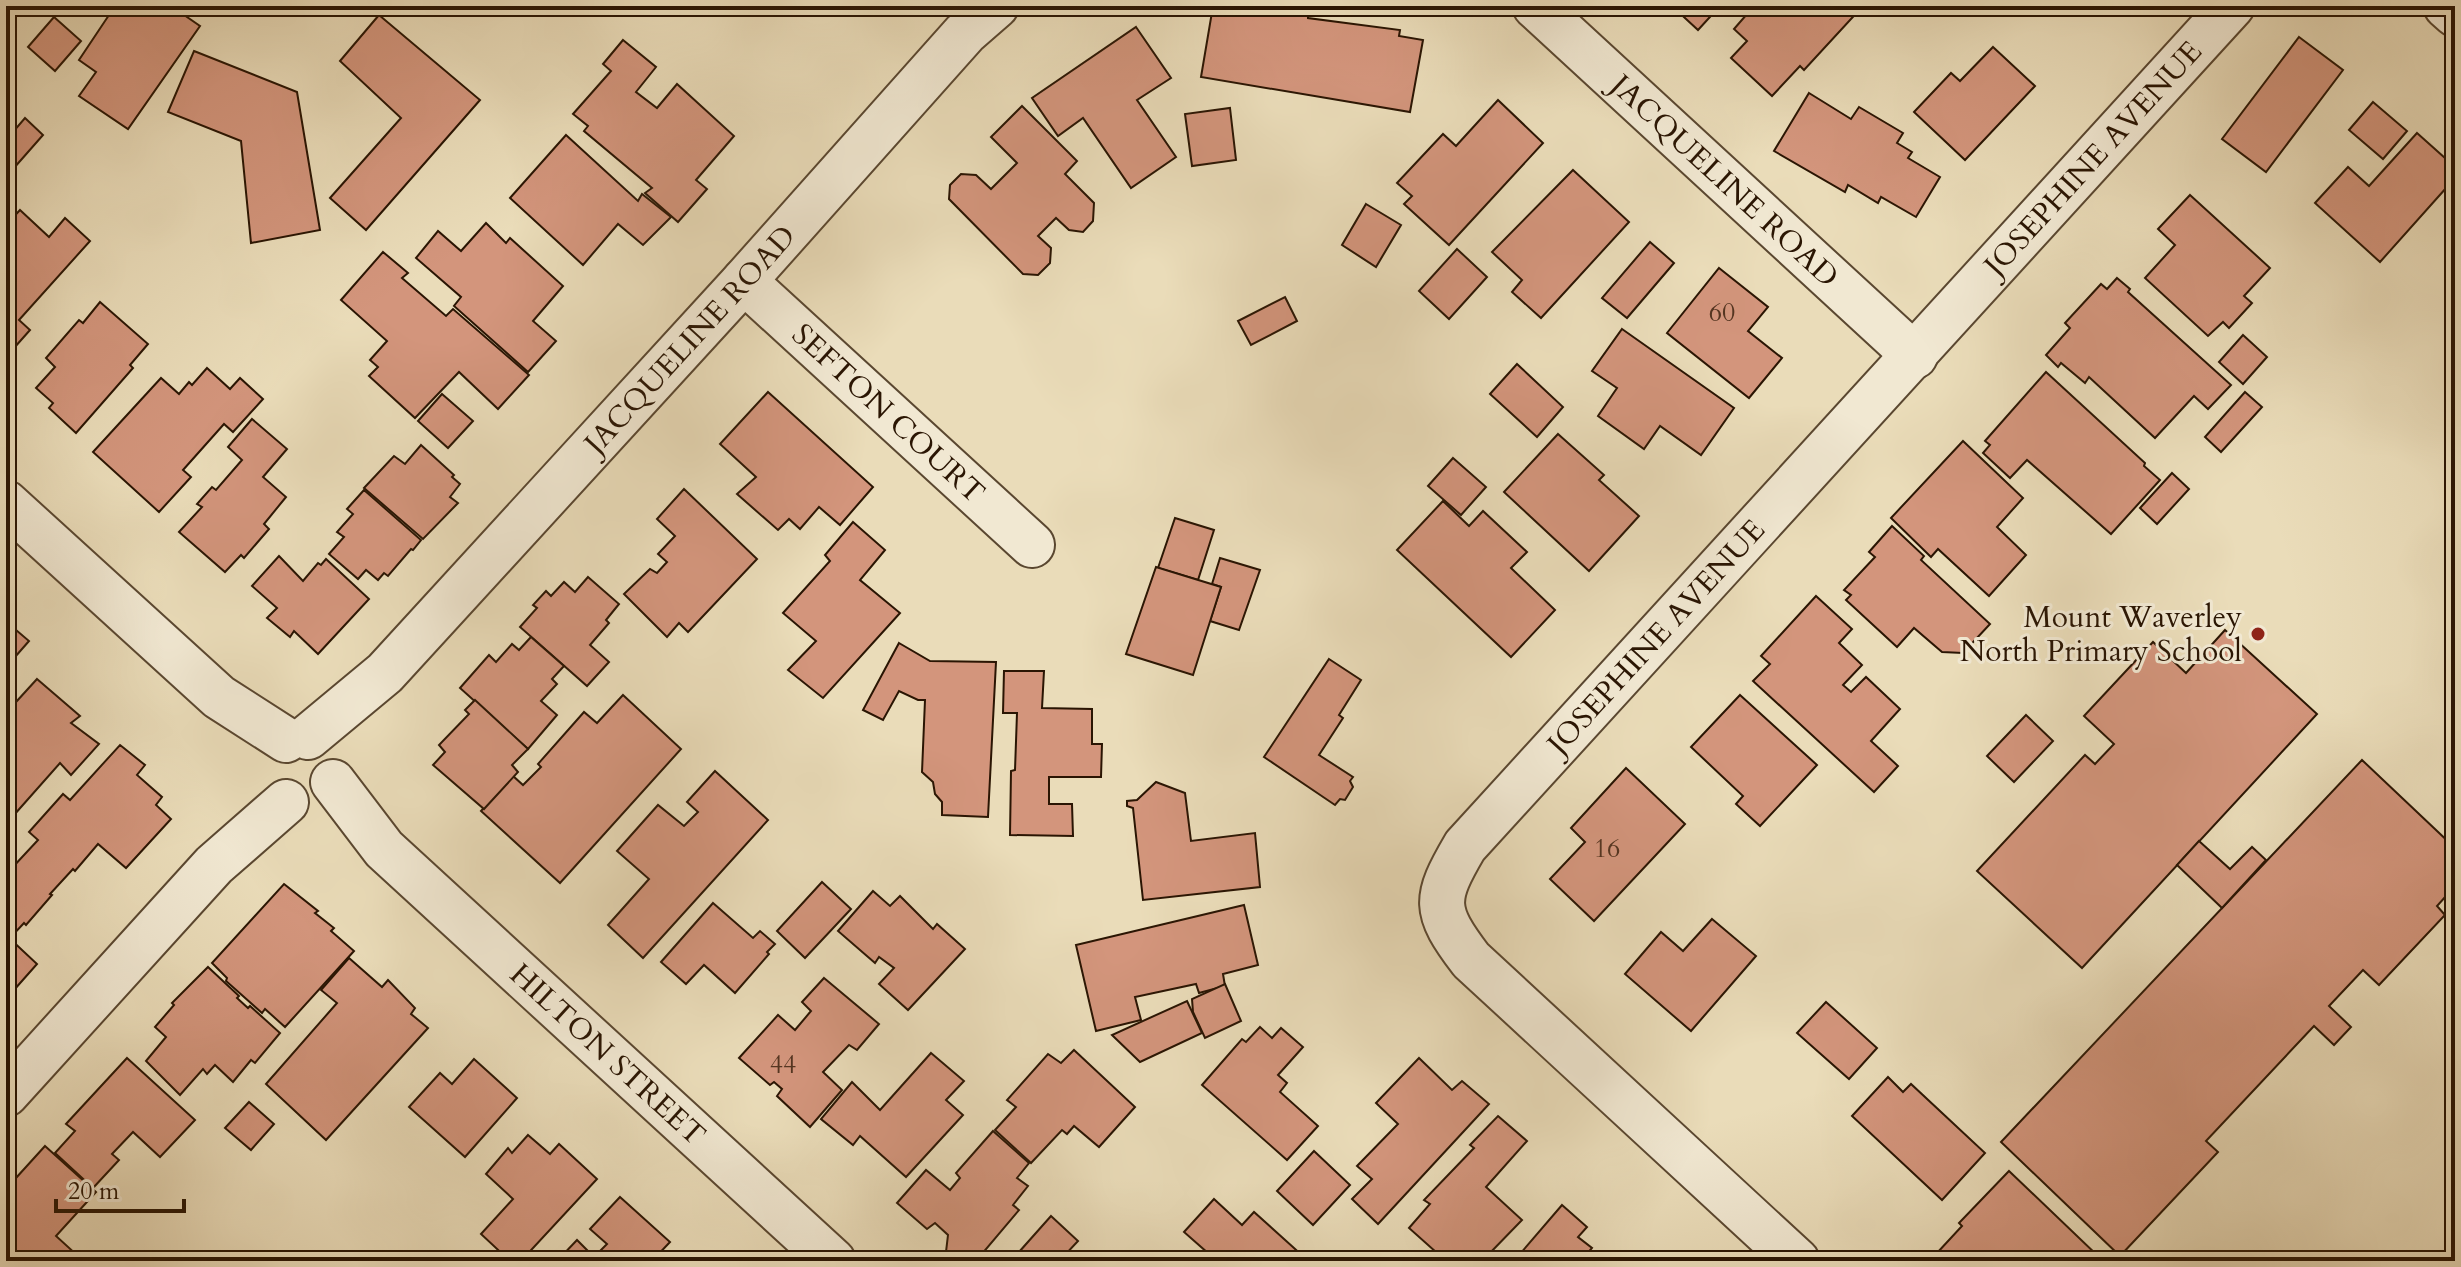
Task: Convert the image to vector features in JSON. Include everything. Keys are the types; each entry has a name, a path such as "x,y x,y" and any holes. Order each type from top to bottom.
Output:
{"street":[{"name":"JACQUELINE ROAD","path":"1535,6 1915,356"},
{"name":"JOSEPHINE AVENUE","path":"1797,1261 1471,960 1450,933 1439,902 1447,877 1465,846 2232,6"},
{"path":"2446,6 2455,14"},
{"name":"JACQUELINE ROAD","path":"6,1094 987,9"},
{"name":"SEFTON COURT","path":"744,281 1032,545"},
{"name":"HILTON STREET","path":"6,503 833,1261"}],"building":[{"path":"122,6 171,6 200,26 128,129 79,96 96,72 79,60 111,12 116,15"},
{"path":"1213,6 1264,13 1265,7 1308,15 1308,18 1400,30 1399,36 1423,40 1410,112 1201,77"},
{"path":"1672,6 1720,6 1698,30"},
{"path":"1754,6 1761,6 1771,15 1779,6 1863,6 1804,70 1800,66 1772,96 1731,58 1747,41 1734,29"},
{"path":"379,15 480,100 366,230 330,198 401,118 340,61"},
{"path":"54,17 81,41 55,71 28,47"},
{"path":"1136,27 1171,78 1137,100 1176,157 1131,188 1083,118 1058,136 1032,98"},
{"path":"2299,37 2343,70 2266,172 2222,139"},
{"path":"623,40 656,67 636,92 657,108 677,84 734,136 696,180 707,189 678,222 645,193 652,188 584,131 588,126 573,114 611,71 603,64"},
{"path":"1993,47 2035,86 1965,160 1914,112 1951,73 1960,81"},
{"path":"194,51 297,92 320,230 251,243 241,141 168,112"},
{"path":"1809,93 1851,119 1859,107 1903,133 1897,143 1912,152 1908,158 1940,177 1916,217 1881,197 1878,203 1848,185 1845,192 1774,151"},
{"path":"1498,100 1543,143 1449,245 1404,204 1412,196 1397,183 1443,134 1456,146"},
{"path":"2373,102 2407,131 2383,159 2349,130"},
{"path":"1022,106 1077,161 1065,174 1094,203 1093,221 1083,232 1069,230 1056,218 1038,236 1051,248 1050,263 1038,275 1023,274 949,199 950,185 961,174 976,175 991,189 1017,163 991,137"},
{"path":"1230,108 1236,160 1192,166 1185,114"},
{"path":"25,118 43,135 6,177 6,140"},
{"path":"2417,133 2455,167 2455,178 2380,262 2315,203 2348,167 2369,186"},
{"path":"566,135 638,201 642,194 671,217 643,245 618,224 583,265 510,198"},
{"path":"1573,170 1629,222 1541,318 1512,292 1522,280 1492,252"},
{"path":"2190,195 2270,268 2244,296 2252,303 2229,328 2223,322 2208,336 2145,278 2175,245 2158,229"},
{"path":"1366,204 1401,225 1376,267 1342,245"},
{"path":"20,210 49,237 65,218 90,241 19,320 30,330 6,357 6,225"},
{"path":"486,223 506,243 510,238 563,286 533,321 556,341 528,372 454,306 461,297 416,258 438,231 461,251"},
{"path":"1650,242 1674,263 1627,318 1602,298"},
{"path":"1457,249 1487,277 1449,319 1419,291"},
{"path":"383,252 408,273 402,278 446,316 453,309 529,375 498,409 459,372 415,418 369,376 378,367 370,360 387,341 341,300"},
{"path":"1719,268 1768,307 1748,331 1782,358 1749,398 1667,333"},
{"path":"2117,278 2130,289 2128,292 2231,385 2208,409 2194,396 2155,438 2089,377 2085,383 2061,363 2058,367 2046,355 2070,328 2065,323 2101,284 2107,289"},
{"path":"1285,297 1297,321 1251,345 1238,321"},
{"path":"100,302 148,344 130,365 133,368 76,433 49,408 53,403 36,388 55,367 46,358 79,320 83,323"},
{"path":"1622,329 1734,408 1701,455 1660,426 1644,449 1598,416 1617,388 1592,371"},
{"path":"2243,335 2267,357 2243,384 2219,362"},
{"path":"1517,364 1563,407 1537,437 1490,394"},
{"path":"207,368 230,389 240,378 263,399 233,432 224,424 183,470 191,477 159,512 93,452 161,378 179,394"},
{"path":"2046,372 2160,480 2111,534 2027,460 2010,478 1983,453 1990,445 1985,441"},
{"path":"768,392 873,487 840,525 819,507 800,529 789,519 778,530 737,494 756,477 720,444"},
{"path":"2245,392 2262,407 2221,452 2205,437"},
{"path":"442,394 473,421 448,448 418,421"},
{"path":"252,419 287,449 263,477 286,497 264,524 269,529 244,558 241,555 225,572 179,532 202,507 197,504 212,487 216,490 242,460 228,447"},
{"path":"1558,434 1604,475 1599,480 1639,516 1589,571 1504,492"},
{"path":"1963,441 2023,498 1997,527 2026,555 1989,596 1938,549 1931,557 1891,518"},
{"path":"421,445 460,484 450,497 458,503 423,539 364,488 394,456 405,464"},
{"path":"1453,458 1486,487 1461,515 1428,486"},
{"path":"2172,473 2189,489 2157,524 2140,508"},
{"path":"684,489 757,559 688,632 679,623 667,637 624,594 650,569 657,573 667,562 658,554 675,536 657,519"},
{"path":"364,490 421,540 388,576 384,573 378,580 366,570 358,579 329,554 344,537 337,532 353,514 347,509"},
{"path":"1443,501 1469,526 1483,511 1527,552 1511,568 1555,610 1511,657 1397,550"},
{"path":"1175,518 1214,530 1198,580 1158,568"},
{"path":"853,522 885,550 860,580 900,613 823,698 788,670 816,641 783,613 830,561 825,555"},
{"path":"1892,526 1924,556 1921,560 1990,624 1963,653 1942,652 1914,628 1897,647 1846,600 1851,595 1844,590 1875,557 1869,552"},
{"path":"279,556 303,581 318,563 321,565 326,559 369,599 318,654 294,631 290,637 267,618 277,608 252,586"},
{"path":"1220,558 1260,570 1239,630 1210,621 1221,587 1212,584"},
{"path":"1156,567 1221,587 1193,675 1126,654"},
{"path":"588,577 619,604 606,620 609,623 590,645 609,662 587,686 520,627 537,608 533,605 546,591 551,596 564,582 575,592"},
{"path":"1816,596 1852,629 1839,643 1862,665 1843,685 1851,692 1866,677 1900,709 1871,741 1898,766 1874,792 1753,681 1770,664 1761,656"},
{"path":"9,624 29,641 15,657 6,649 6,627"},
{"path":"2225,630 2317,714 2082,968 1977,871 2085,755 2095,764 2114,744 2084,716 2153,642 2186,673"},
{"path":"531,637 564,666 552,679 557,684 541,701 557,715 528,749 460,688 489,655 496,662 512,644 519,650"},
{"path":"899,643 930,661 996,662 988,817 942,815 942,802 935,794 933,782 922,772 925,700 899,691 883,720 863,710"},
{"path":"1329,659 1361,680 1339,715 1343,718 1319,755 1353,777 1350,781 1353,787 1345,800 1340,799 1335,805 1264,757"},
{"path":"1004,671 1044,671 1042,708 1092,709 1092,744 1102,744 1101,777 1049,777 1049,804 1072,804 1073,836 1010,835 1011,771 1015,770 1017,713 1003,713"},
{"path":"37,679 80,716 71,723 99,744 71,775 60,763 6,824 6,713"},
{"path":"623,695 681,749 560,883 481,811 513,776 523,785 584,712 597,723"},
{"path":"1740,695 1817,765 1760,826 1736,804 1743,796 1691,747"},
{"path":"475,700 528,749 512,765 518,772 484,809 433,765 445,752 439,745 469,714 465,710"},
{"path":"2026,715 2053,741 2014,782 1987,756"},
{"path":"120,745 145,765 137,775 162,797 156,805 171,819 126,868 98,844 50,894 26,925 24,923 11,937 6,933 6,864 11,869 38,840 29,832 63,794 70,800"},
{"path":"2362,760 2455,848 2455,886 2437,906 2445,915 2379,985 2363,970 2329,1006 2351,1027 2334,1045 2314,1026 2206,1141 2218,1152 2120,1256 2001,1142"},
{"path":"1626,768 1685,824 1594,921 1550,879 1585,842 1571,828"},
{"path":"715,771 768,820 643,958 608,925 649,879 617,851 658,805 684,826 698,812 687,802"},
{"path":"1156,782 1185,793 1191,841 1255,833 1260,887 1143,900 1133,808 1127,806 1127,801 1137,800"},
{"path":"2199,841 2230,869 2252,847 2266,860 2222,908 2177,865"},
{"path":"822,882 851,909 805,958 777,931"},
{"path":"284,884 318,911 315,913 334,928 331,931 354,951 285,1027 265,1009 262,1013 226,981 227,978 212,963"},
{"path":"873,891 890,906 900,896 933,929 937,924 965,949 908,1010 879,984 894,968 879,957 875,963 838,931"},
{"path":"713,903 753,938 760,931 775,944 735,993 704,965 686,984 661,962"},
{"path":"1244,905 1258,965 1223,974 1225,986 1199,993 1196,984 1135,997 1141,1020 1096,1031 1076,945"},
{"path":"1712,919 1756,956 1691,1031 1625,974 1661,932 1683,951"},
{"path":"6,935 37,964 6,999"},
{"path":"349,958 382,987 388,980 415,1008 411,1014 428,1028 326,1140 266,1084 337,1003 321,990"},
{"path":"208,967 239,996 237,998 280,1033 255,1063 251,1060 233,1082 215,1065 207,1074 203,1069 180,1095 146,1061 166,1037 155,1027 174,1005 172,1003"},
{"path":"824,978 879,1024 857,1050 849,1045 823,1072 842,1090 810,1127 777,1096 782,1089 774,1082 770,1085 739,1058 778,1015 795,1030 811,1011 802,1002"},
{"path":"1225,984 1241,1021 1205,1038 1193,1012 1192,999"},
{"path":"1187,1001 1202,1033 1140,1062 1112,1035"},
{"path":"1826,1002 1877,1048 1849,1079 1797,1033"},
{"path":"1260,1027 1272,1038 1281,1028 1303,1047 1278,1075 1287,1083 1280,1092 1318,1126 1287,1160 1202,1085 1242,1039 1246,1042"},
{"path":"1074,1050 1135,1107 1099,1147 1074,1126 1067,1134 1062,1130 1031,1163 995,1130 1016,1107 1007,1100 1048,1054 1061,1063"},
{"path":"931,1053 964,1081 946,1100 963,1115 906,1177 860,1136 853,1145 821,1119 852,1082 880,1110"},
{"path":"127,1058 195,1120 160,1157 133,1132 112,1154 119,1160 93,1188 55,1153 75,1131 66,1124"},
{"path":"1419,1058 1452,1090 1462,1081 1489,1104 1378,1224 1352,1199 1372,1179 1357,1166 1398,1124 1376,1103"},
{"path":"474,1059 517,1098 465,1157 409,1107 440,1073 452,1084"},
{"path":"1888,1077 1903,1092 1911,1084 1985,1153 1942,1200 1852,1116"},
{"path":"249,1102 274,1124 251,1150 225,1128"},
{"path":"1498,1116 1527,1141 1486,1187 1522,1220 1487,1256 1484,1253 1477,1261 1446,1261 1409,1228 1430,1204 1424,1200 1474,1148 1470,1145"},
{"path":"993,1131 1029,1163 1017,1178 1028,1186 1013,1205 1019,1210 976,1261 955,1261 946,1252 948,1235 935,1223 927,1229 897,1203 926,1170 950,1190 960,1178 956,1173"},
{"path":"528,1135 550,1154 559,1144 597,1179 521,1261 510,1261 481,1234 513,1199 486,1174 508,1148 512,1153"},
{"path":"45,1146 96,1192 56,1236 78,1256 74,1261 20,1261 6,1248 6,1189"},
{"path":"1314,1151 1350,1185 1313,1225 1277,1191"},
{"path":"2009,1171 2099,1257 2095,1261 1946,1261 1937,1253 1962,1226 1959,1223"},
{"path":"620,1197 670,1242 652,1261 557,1261 577,1240 594,1257 607,1244 590,1229"},
{"path":"1214,1199 1242,1225 1254,1212 1304,1257 1300,1261 1204,1261 1209,1254 1184,1232"},
{"path":"1562,1205 1587,1227 1578,1237 1592,1248 1581,1261 1514,1261"},
{"path":"1051,1216 1078,1241 1062,1258 1066,1261 1011,1261"}],"place":[{"name":"Mount Waverley North Primary School","path":"2258,634"}]}
